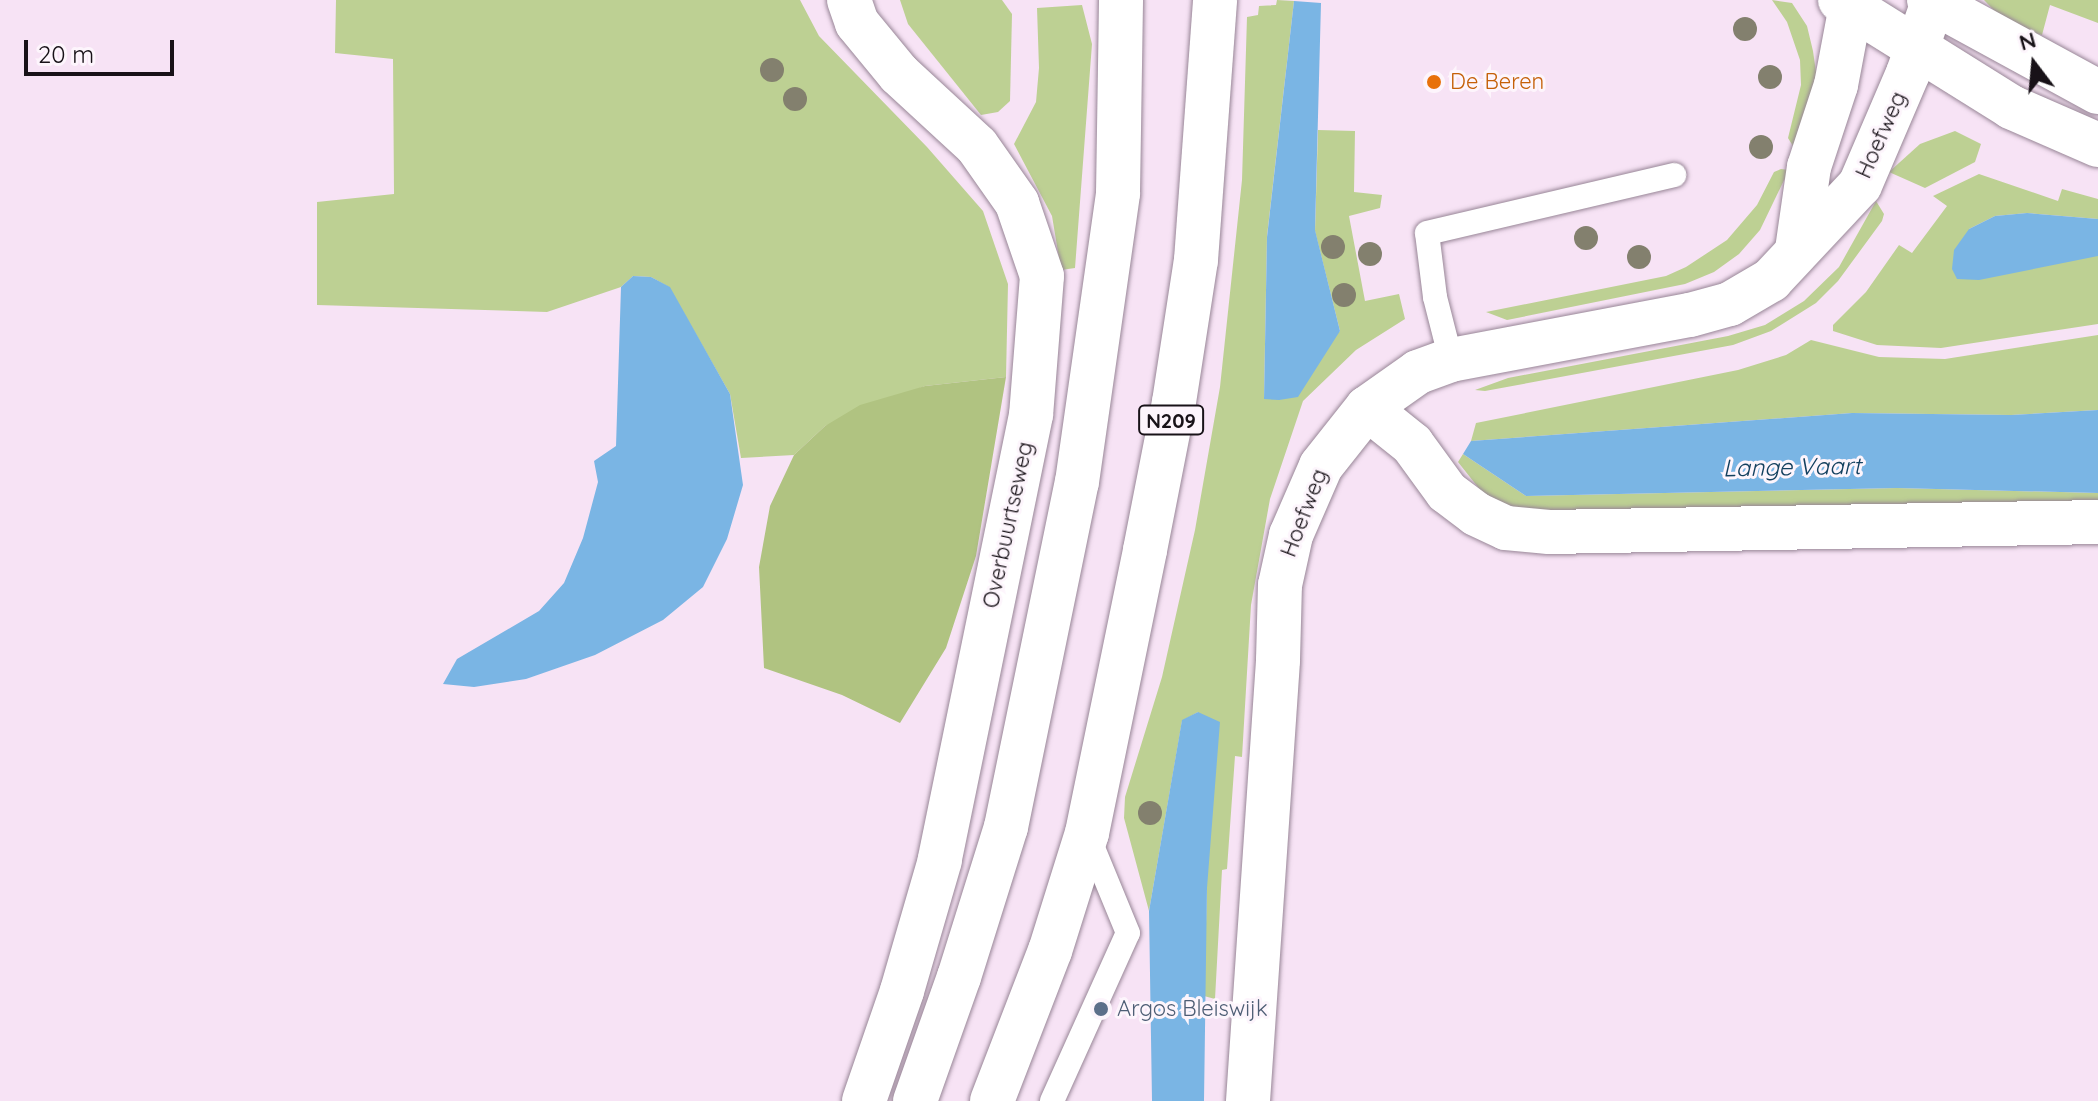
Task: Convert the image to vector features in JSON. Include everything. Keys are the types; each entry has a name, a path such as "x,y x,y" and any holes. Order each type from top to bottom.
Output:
{"street":[{"name":"Overbuurtseweg","path":"849,0 857,23 899,74 977,146 1017,203 1042,276 1031,415 940,860 902,991 864,1101"},
{"path":"915,1101 959,977 1006,827 1077,482 1118,193 1121,0"},
{"name":"N209","path":"992,1101 1050,951 1087,833 1174,402 1196,260 1215,0"},
{"path":"1932,1 2098,92"},
{"name":"Hoefweg","path":"1248,1101 1278,660 1280,585 1291,535 1321,466 1367,408 1418,372 1451,360 1730,304 1771,280 1860,185 1918,48 1932,1"},
{"path":"1797,250 1809,167 1836,85 1848,2 2011,107 2098,145"},
{"path":"1367,408 1412,444 1447,492 1476,514 1506,528 1549,532 2098,522"}],"lane":[{"path":"1451,360 1435,297 1427,233 1674,175"},
{"path":"1052,1101 1128,933 1087,833"}],"green space":[{"path":"336,0 800,0 819,36 927,147 983,211 1008,284 1006,377 925,386 825,426 794,455 741,458 730,394 669,287 651,277 633,276 621,287 547,312 317,305 317,202 394,194 393,59 335,53"},
{"path":"900,0 1002,0 1012,14 1010,101 998,112 981,115 908,24"},
{"path":"1277,0 1294,1 1267,236 1264,398 1340,331 1315,231 1318,130 1355,131 1354,192 1382,195 1380,208 1349,216 1365,301 1399,294 1405,319 1356,350 1303,401 1270,499 1251,605 1242,757 1235,756 1227,869 1222,870 1215,999 1204,996 1207,888 1198,712 1182,721 1149,911 1124,818 1125,797 1162,677 1195,530 1220,387 1242,180 1247,17 1258,15 1259,6 1276,5"},
{"path":"1772,0 1792,3 1807,26 1813,51 1816,72 1813,101 1796,151 1788,138 1801,85 1800,60 1787,22"},
{"path":"1984,0 2098,0 2098,23 2050,5 2042,35 2008,25"},
{"path":"1082,5 1092,44 1075,268 1061,270 1052,216 1014,144 1036,102 1039,68 1037,8"},
{"path":"1955,131 1981,144 1975,162 1925,188 1889,172 1920,144"},
{"path":"1789,170 1760,230 1739,254 1714,272 1685,284 1507,320 1486,312 1666,276 1686,267 1727,240 1757,205 1774,172"},
{"path":"1979,174 2058,201 2062,189 2098,199 2098,219 2027,213 1995,216 1969,229 2098,256 2098,324 1941,348 1877,345 1833,331 1833,325 1866,292 1899,245 1912,253 1947,206 1933,196"},
{"path":"1876,201 1884,214 1882,221 1838,281 1816,303 1771,331 1733,345 1485,391 1475,390 1508,378 1728,336 1765,325 1804,301 1839,267"},
{"path":"2098,335 2098,410 2011,415 1852,413 1471,441 1476,423 1738,370 1786,355 1811,340 1879,357 1945,359"},
{"path":"1006,377 976,556 946,648 900,723 842,695 764,668 759,567 770,506 794,455 825,426 860,405 925,386"},
{"path":"1463,454 1526,496 1897,488 2098,493 2098,511 1521,516 1485,496 1458,462"}],"water":[{"path":"1294,1 1321,3 1315,230 1340,331 1298,397 1279,400 1264,399 1267,237"},
{"path":"2027,213 2098,219 2098,256 1979,280 1957,279 1952,269 1954,250 1969,229 1995,216"},
{"path":"633,276 651,277 670,287 730,394 743,485 727,539 703,587 663,620 595,655 526,679 474,687 443,684 457,659 539,611 564,583 583,538 598,482 594,461 616,446 621,287"},
{"name":"Lange Vaart","path":"2098,410 2098,493 1897,488 1526,496 1463,454 1471,441 1852,413 2011,415"},
{"path":"1198,712 1220,722 1207,888 1204,1101 1152,1101 1149,911 1182,720"}],"place":[{"name":"De Beren","path":"1434,82"},
{"name":"Argos Bleiswijk","path":"1101,1009"}]}
